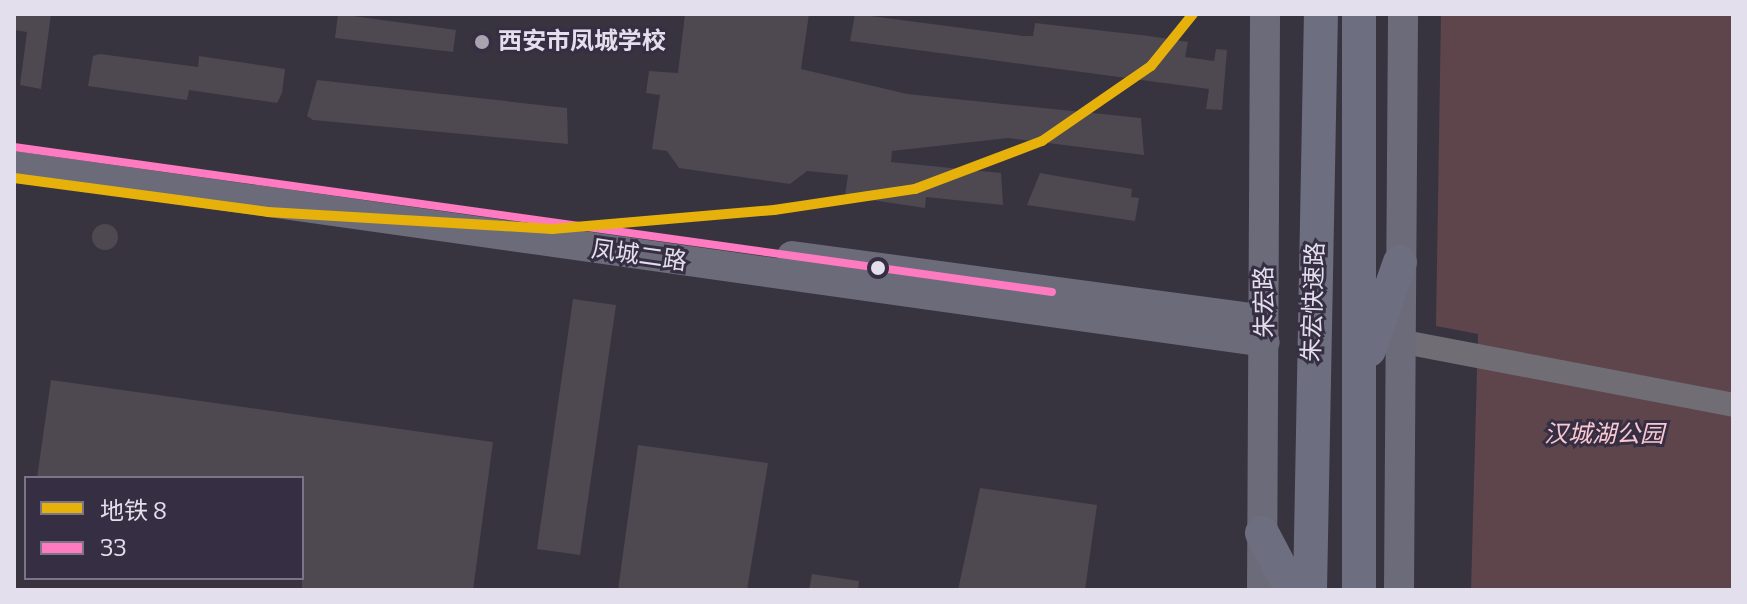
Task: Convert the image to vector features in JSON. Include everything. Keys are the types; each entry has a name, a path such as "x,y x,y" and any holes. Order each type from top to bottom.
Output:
{"highway":[{"name":"朱宏快速路","path":"1310,590 1321,14"},
{"name":"朱宏快速路","path":"1359,14 1359,590"},
{"path":"1360,377 1400,262"},
{"path":"1262,533 1292,590"}],"main road":[{"name":"朱宏路","path":"1262,590 1265,14"},
{"path":"1399,590 1403,14"},
{"name":"凤城二路","path":"14,147 1264,331"},
{"name":"凤城二路","path":"14,166 1264,331"}],"street":[{"path":"1399,341 1733,405"}],"green space":[{"name":"汉城湖公园","path":"1441,14 1733,14 1733,590 1471,590 1478,334 1436,326"}],"building":[{"path":"14,14 51,14 41,89 20,85 27,32 14,30"},
{"path":"338,14 456,30 453,52 335,38"},
{"path":"685,14 809,14 801,69 907,94 1141,118 1144,155 1008,138 892,151 891,162 1001,173 1003,205 926,197 925,208 845,196 848,175 807,171 790,184 679,168 667,151 652,149 660,95 646,93 649,71 678,73"},
{"path":"855,14 1023,36 1033,36 1035,23 1149,36 1188,42 1185,57 1214,61 1216,49 1227,50 1222,110 1206,109 1209,89 850,41"},
{"path":"100,54 198,67 199,56 285,69 282,93 277,103 189,90 187,100 88,86 93,56"},
{"path":"317,80 567,108 568,144 313,120 307,116"},
{"path":"1040,173 1132,189 1131,197 1139,198 1135,221 1027,205"},
{"path":"105,224 114,228 118,237 114,246 105,250 96,246 92,237 96,228"},
{"path":"573,299 616,305 580,555 537,549"},
{"path":"51,380 493,442 473,590 302,590 304,476 37,476"},
{"path":"638,445 768,463 747,590 618,590"},
{"path":"980,488 1097,505 1085,590 958,590"},
{"path":"812,574 859,581 858,590 809,590"}],"metro line":[{"name":"8","path":"14,178 268,212 552,229 774,210 915,189 1042,141 1151,66 1193,14"}],"transit line":[{"name":"33","path":"14,147 1052,292"}],"place":[{"name":"西安市凤城学校","path":"482,42"}]}
